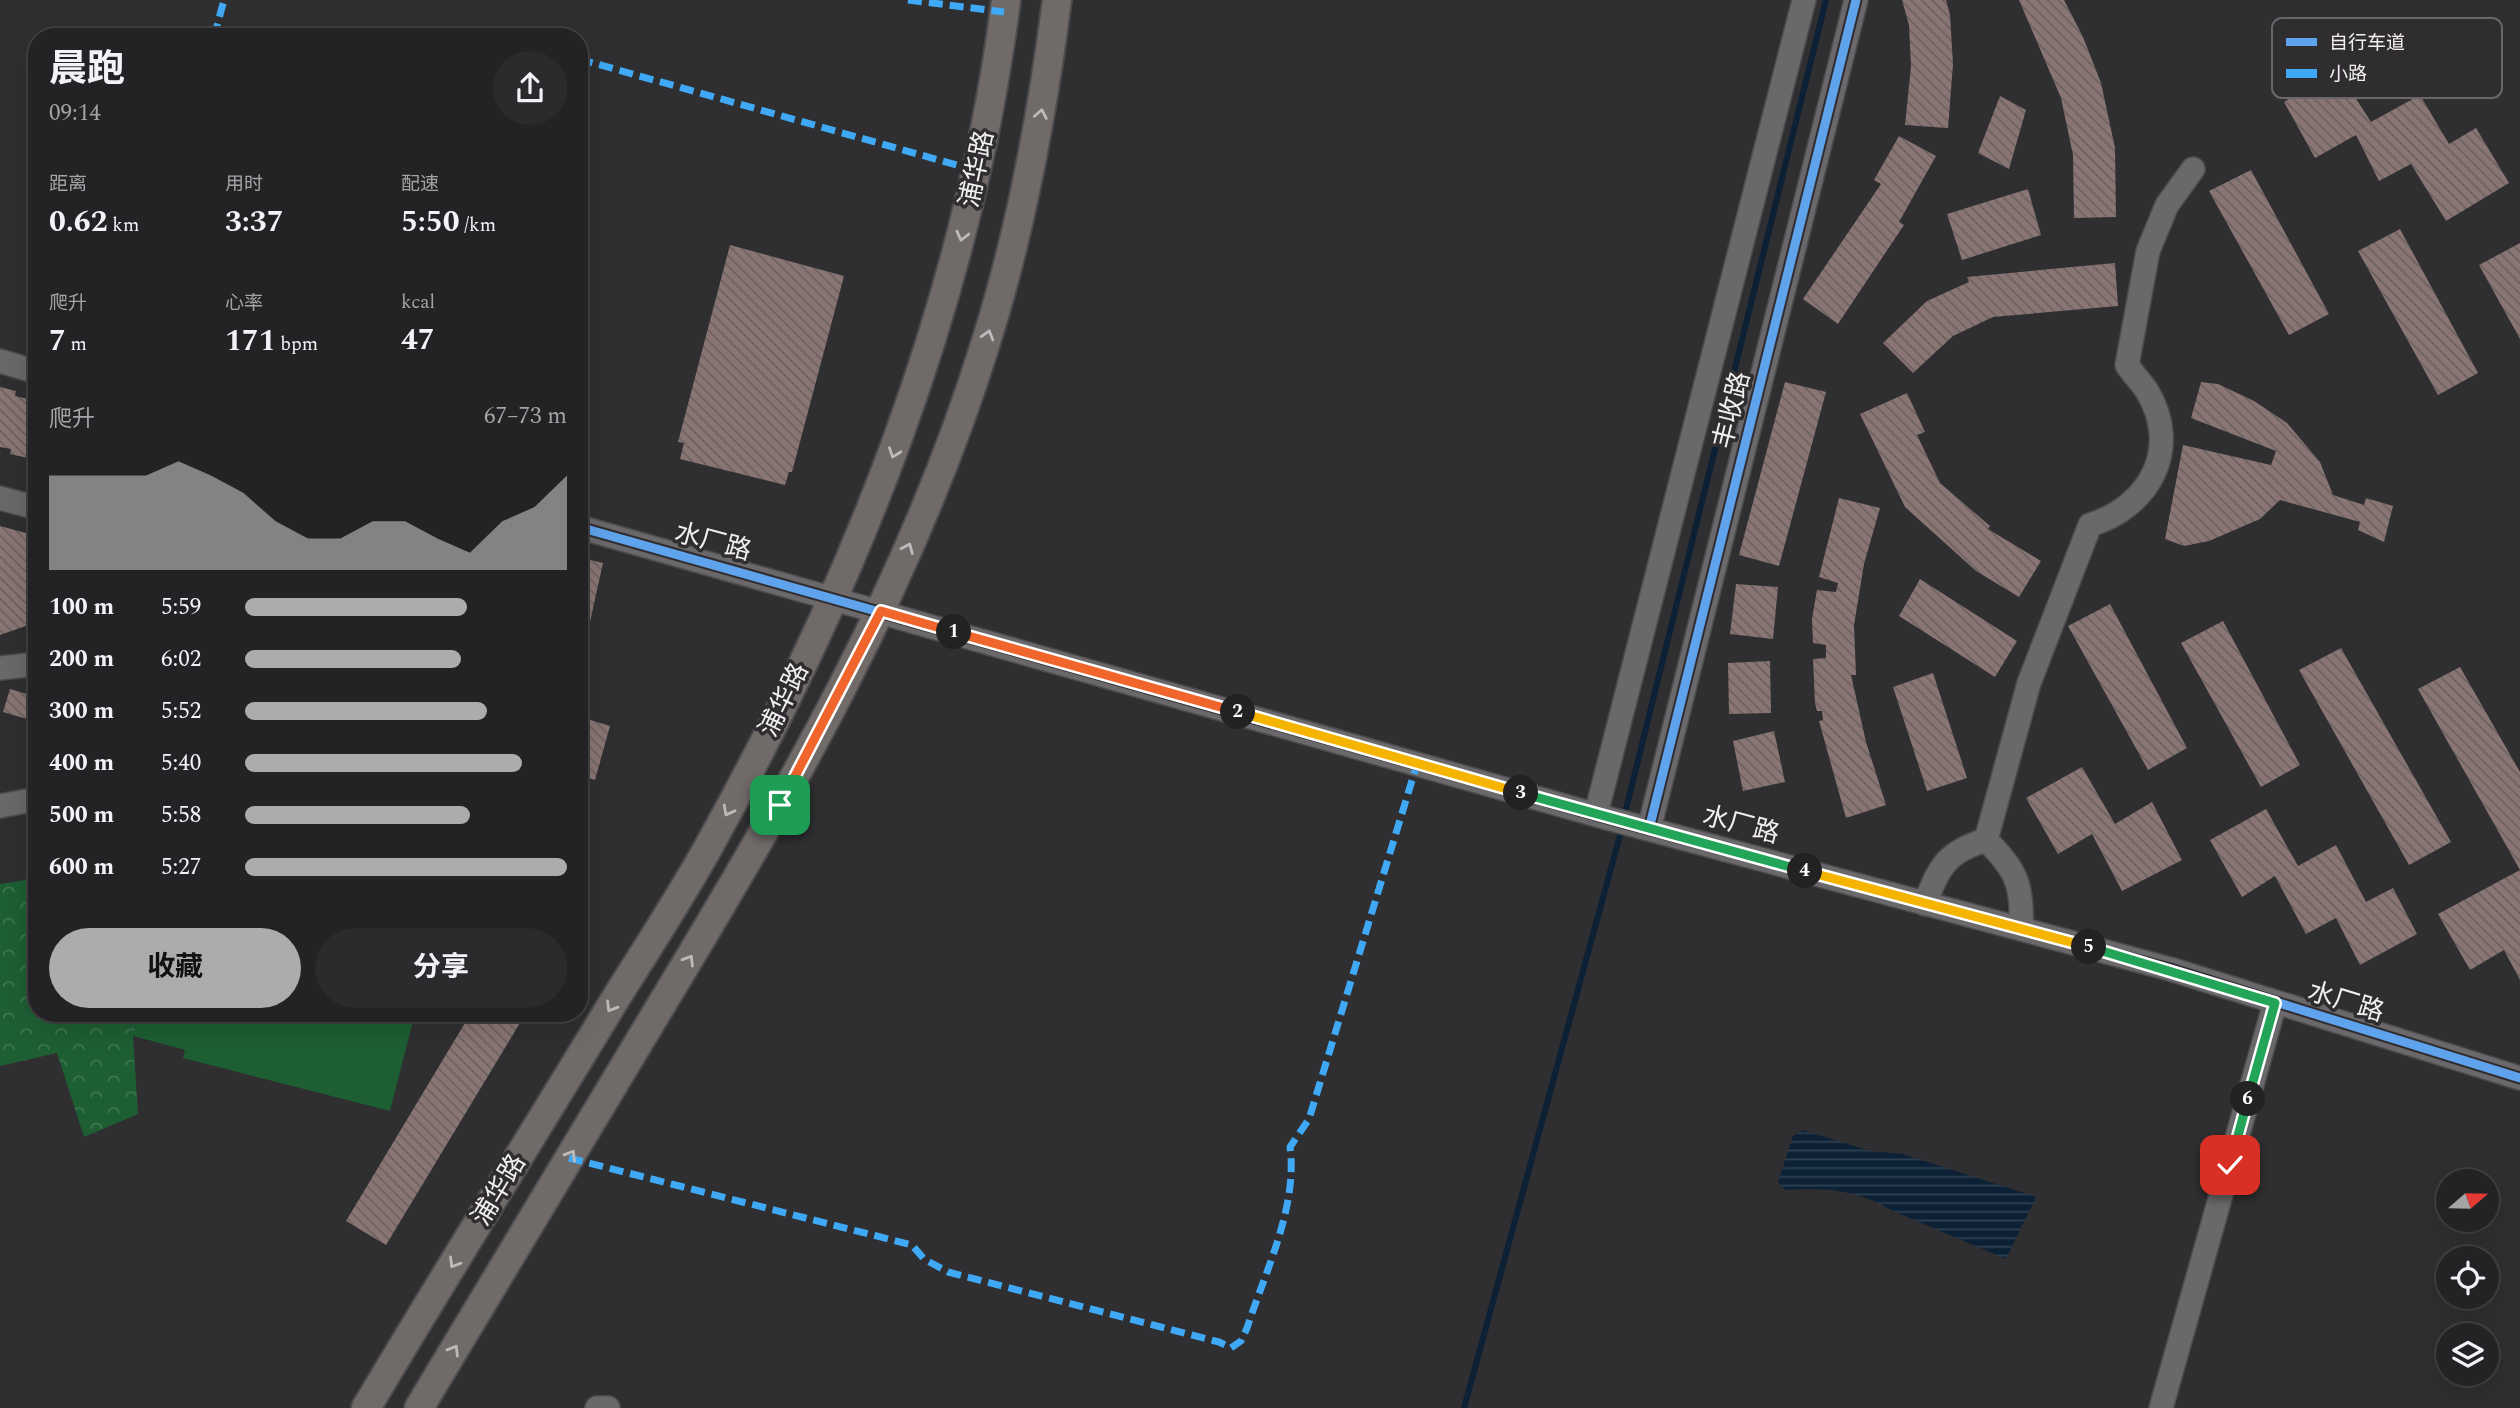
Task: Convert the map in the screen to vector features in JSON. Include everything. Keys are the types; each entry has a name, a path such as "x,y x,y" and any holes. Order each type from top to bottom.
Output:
{"main road":[{"name":"浦华路","path":"366,1408 707,850 836,597 910,411 951,279 974,189 994,84 1006,0"},
{"name":"浦华路","path":"419,1408 747,863 813,747 881,611 951,442 995,310 1025,198 1045,94 1057,0"}],"street":[{"path":"881,611 1602,816 1804,0"},
{"name":"丰收路","path":"1641,827 1856,0"},
{"path":"1986,840 2029,683 2090,525 2109,519 2143,494 2162,451 2157,418 2148,393 2127,365 2148,251 2167,205 2193,169"},
{"path":"0,361 28,369"},
{"path":"0,498 28,506"},
{"name":"水厂路","path":"588,529 881,611"},
{"path":"0,668 28,665"},
{"path":"0,806 28,801"},
{"name":"水厂路","path":"1602,816 2170,969 2520,1077"},
{"path":"1925,904 1947,859 1963,847 1986,840"},
{"path":"1986,840 2006,859 2018,881 2022,896 2021,929"},
{"path":"2161,1408 2275,1003"},
{"path":"597,1408 608,1408"}],"green space":[{"path":"28,879 28,1022 137,1022 133,1036 138,1114 84,1137 57,1053 0,1066 0,884"},
{"path":"137,1022 413,1022 390,1111 183,1058 185,1050 133,1036"}],"water":[{"path":"1803,1130 1870,1151 1903,1154 2036,1197 2006,1259 1867,1198 1827,1190 1785,1190 1778,1182 1793,1136"}],"building":[{"path":"1902,0 1946,0 1950,15 1953,64 1948,128 1905,125 1911,66 1909,25"},
{"path":"2019,0 2064,0 2083,37 2101,83 2115,148 2116,217 2074,218 2073,155 2061,98"},
{"path":"2000,96 2026,110 2009,169 1978,153"},
{"path":"2290,98 2356,98 2371,122 2415,98 2422,98 2449,144 2476,128 2509,183 2446,221 2411,164 2379,181 2356,135 2315,158 2284,102"},
{"path":"1899,136 1936,156 1899,222 1904,225 1838,324 1803,299 1881,184 1874,180"},
{"path":"2251,170 2329,314 2289,335 2209,191"},
{"path":"2028,189 2041,235 1962,260 1947,214"},
{"path":"2400,229 2478,373 2438,395 2358,251"},
{"path":"2520,243 2520,339 2479,265"},
{"path":"730,245 844,276 792,472 789,472 785,485 680,459 684,443 678,442"},
{"path":"2115,263 2118,306 1993,317 1953,336 1913,373 1883,343 1927,301 1969,282 1967,277"},
{"path":"1785,382 1826,392 1779,566 1739,555"},
{"path":"2201,382 2218,384 2254,401 2287,423 2320,462 2333,495 2364,505 2366,498 2393,506 2384,542 2358,530 2360,522 2280,500 2260,519 2209,541 2184,546 2165,539 2183,445 2271,465 2276,451 2191,418"},
{"path":"0,387 16,391 15,396 28,399 28,458 10,454 11,449 0,447"},
{"path":"1907,393 1925,432 1917,435 1940,483 1990,526 1988,529 2041,561 2019,597 1976,571 1905,507 1860,414"},
{"path":"1839,498 1880,508 1864,564 1854,625 1856,675 1851,675 1866,742 1886,805 1846,818 1819,721 1823,720 1822,711 1817,711 1815,703 1813,659 1826,658 1826,645 1813,643 1812,619 1817,590 1836,592 1838,583 1819,577"},
{"path":"0,526 28,534 28,625 0,635"},
{"path":"588,559 603,563 588,631"},
{"path":"1920,579 2017,641 1995,677 1899,616"},
{"path":"1736,584 1778,587 1773,639 1730,634"},
{"path":"2110,604 2187,748 2148,770 2068,626"},
{"path":"2223,621 2300,765 2261,787 2181,643"},
{"path":"2341,648 2451,842 2409,865 2299,670"},
{"path":"1770,661 1771,713 1729,714 1728,663"},
{"path":"2460,667 2520,772 2520,870 2418,689"},
{"path":"1933,673 1967,778 1927,791 1893,687"},
{"path":"10,689 28,694 28,719 3,712"},
{"path":"588,719 610,726 595,780 588,778"},
{"path":"1774,731 1785,782 1743,791 1733,741"},
{"path":"2082,767 2115,824 2152,802 2182,860 2122,891 2092,834 2058,854 2026,798"},
{"path":"2266,809 2298,866 2336,845 2366,902 2393,888 2417,934 2360,965 2336,918 2306,934 2275,876 2242,897 2210,840"},
{"path":"2520,870 2520,980 2504,950 2470,970 2438,914"},
{"path":"466,1022 521,1022 386,1245 346,1221"}],"waterway":[{"path":"1624,817 1826,0"},
{"path":"1464,1408 1622,828"}],"marked path":[{"path":"216,28 224,0"},
{"path":"908,0 1004,12"},
{"path":"588,62 978,171"},
{"path":"569,1158 912,1245 924,1259 948,1272 1219,1342 1231,1348 1241,1341 1247,1328 1278,1239 1289,1193 1290,1147 1309,1119 1417,764"}],"cycle path":[{"path":"1649,829 1856,0"},
{"path":"588,530 1607,818 2170,969 2520,1078"}],"route":[{"path":"780,805 813,747 881,611 1632,825 2170,969 2275,1003 2230,1165"}]}
